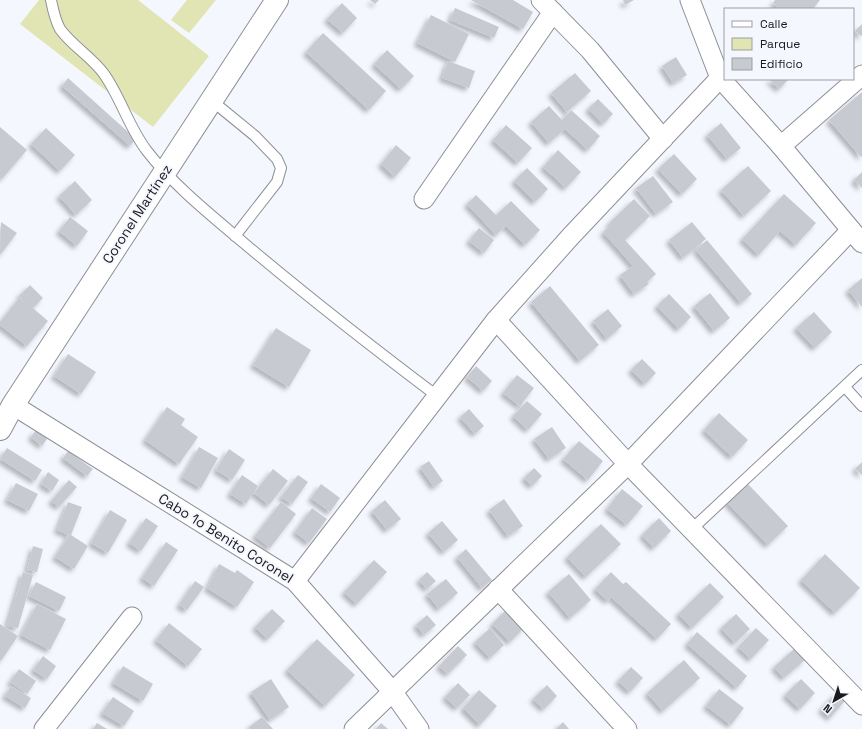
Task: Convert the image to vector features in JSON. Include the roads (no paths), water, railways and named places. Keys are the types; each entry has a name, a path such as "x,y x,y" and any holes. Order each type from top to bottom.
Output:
{"main road":[{"name":"Coronel Martínez","path":"0,429 13,405 164,171 277,0"}],"street":[{"path":"354,729 628,464 856,236 781,146 720,78 690,0"},
{"path":"424,198 547,6 590,50 664,139"},
{"path":"781,146 862,75"},
{"path":"295,581 496,320 571,236 720,78"},
{"path":"496,320 628,464 862,705"},
{"name":"Cabo 1o Benito Coronel","path":"13,405 295,581 392,691 419,729"},
{"path":"498,589 627,729"},
{"path":"44,729 132,617"}],"lane":[{"path":"51,0 55,18 60,28 66,36 91,58 106,76 146,150 164,171 235,236 328,313 437,396"},
{"path":"211,100 255,136 277,159 280,168 277,182 235,236"},
{"path":"692,529 862,370"},
{"path":"845,386 862,406"}]}
